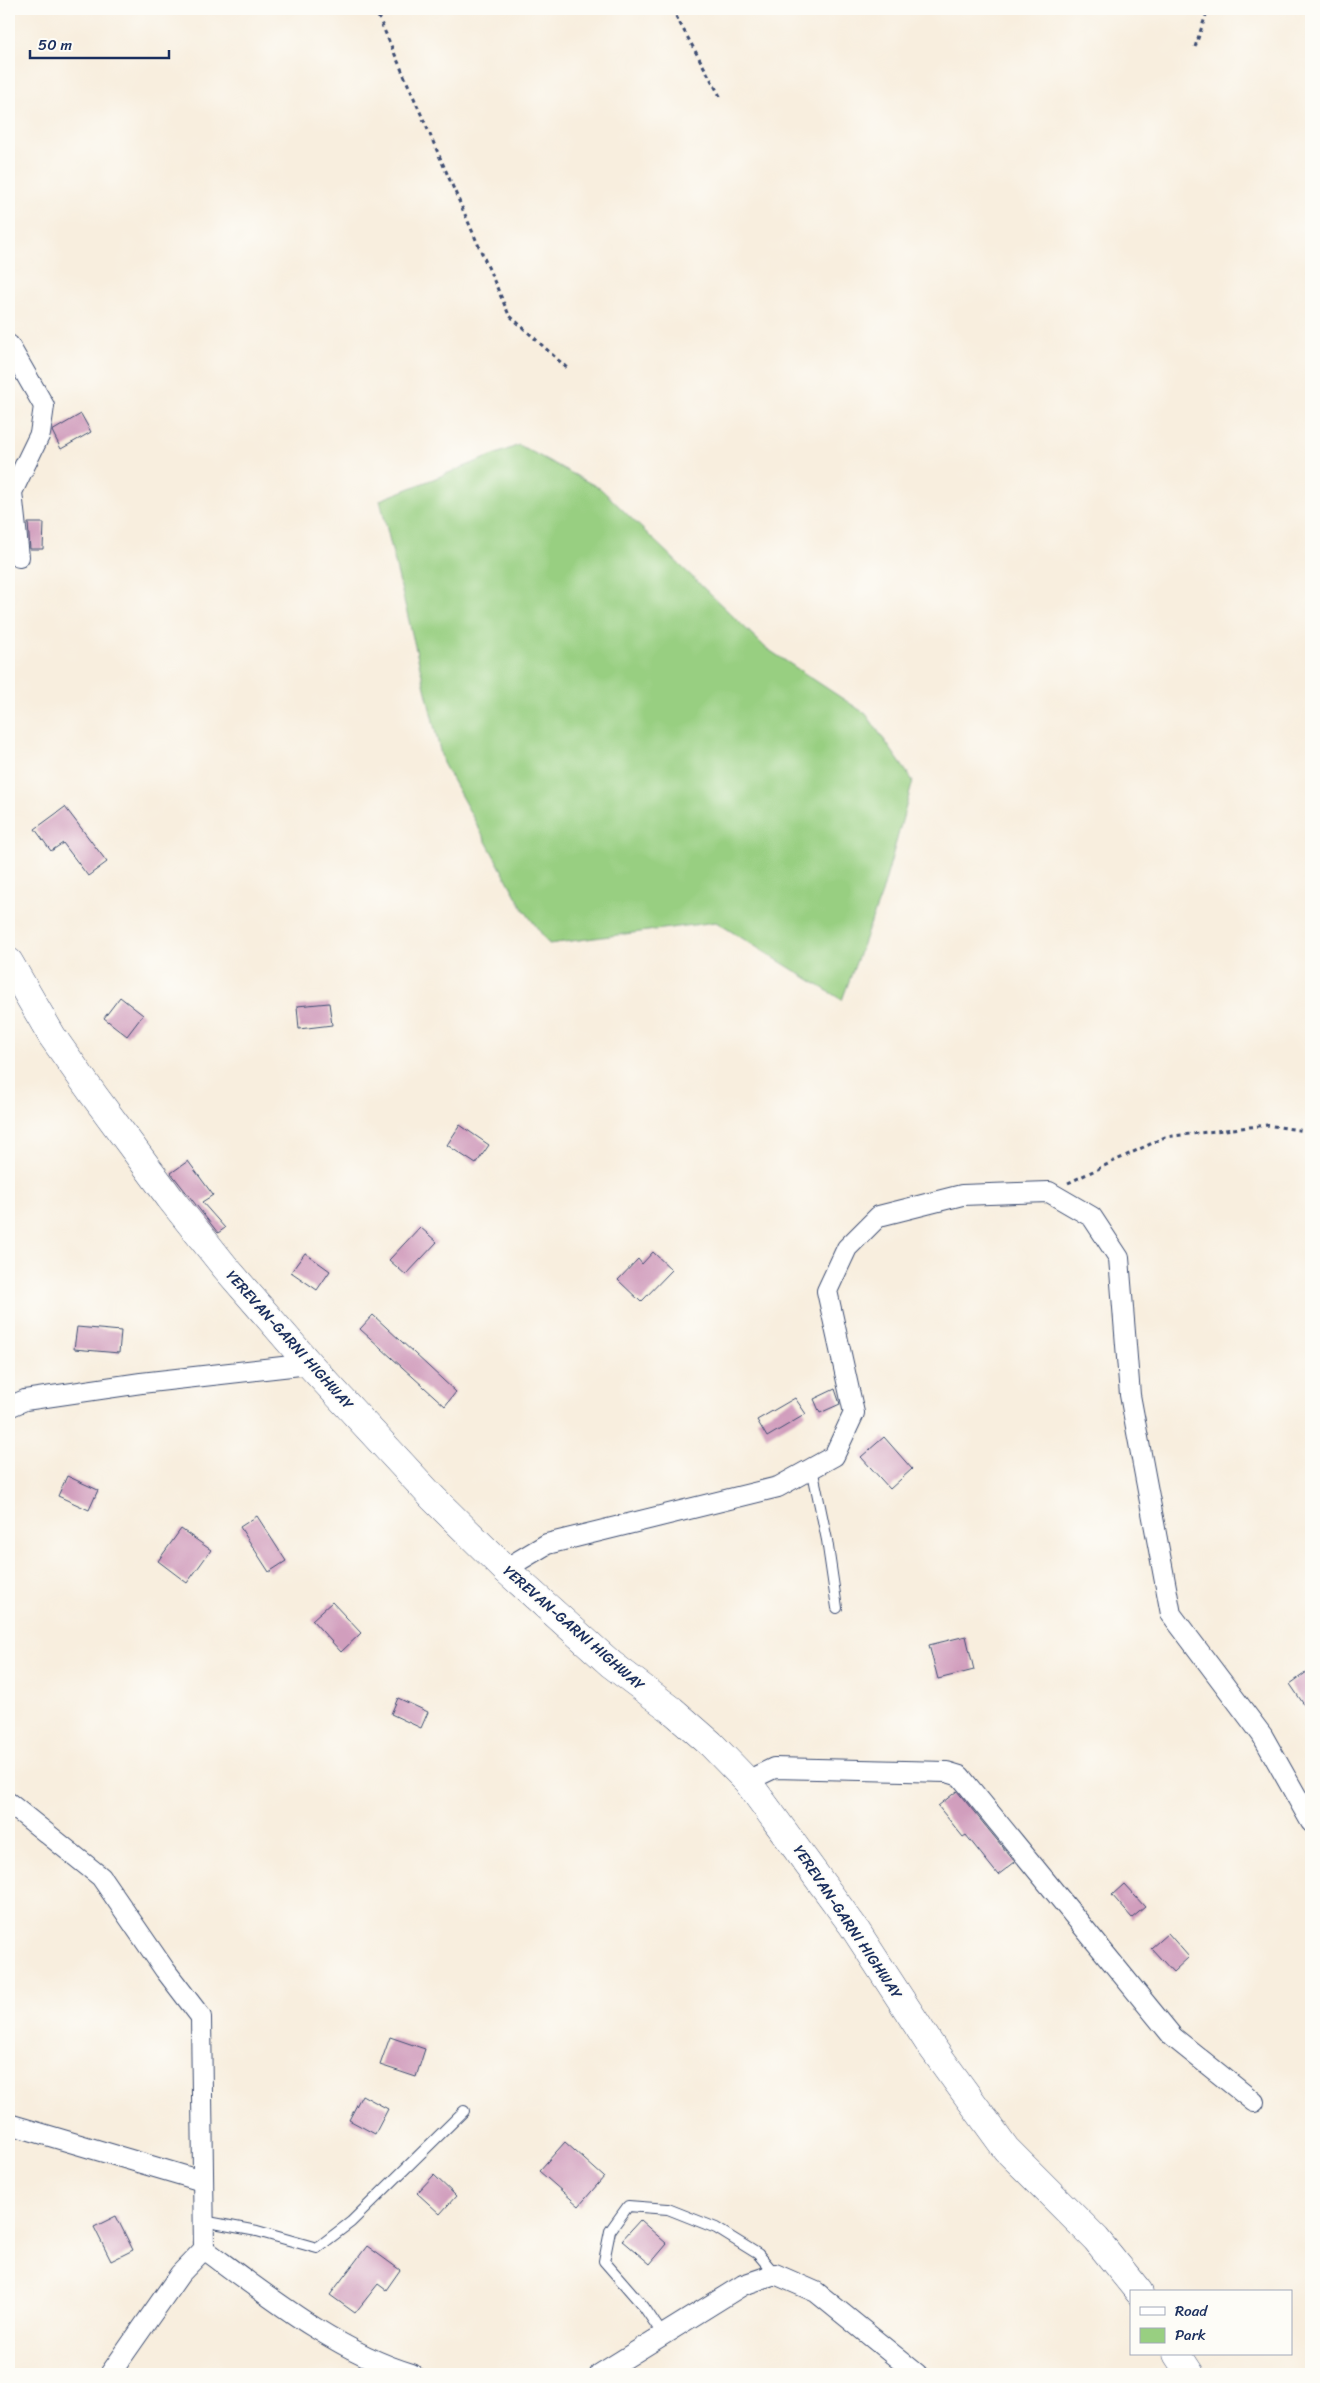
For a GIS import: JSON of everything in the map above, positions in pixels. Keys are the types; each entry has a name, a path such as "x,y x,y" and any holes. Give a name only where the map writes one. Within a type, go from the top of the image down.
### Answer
{"main road":[{"name":"YEREVAN-GARNI HIGHWAY","path":"9,962 52,1036 170,1198 224,1267 309,1364 433,1498 505,1569 611,1664 672,1710 711,1744 747,1781 853,1926 929,2043 1006,2149 1096,2239 1137,2290"},
{"path":"1178,2356 1190,2374"}],"street":[{"path":"9,345 44,406 40,434 12,492 19,558"},
{"path":"505,1569 547,1544 778,1487 834,1456 854,1413 828,1291 847,1248 879,1216 962,1195 1050,1192 1092,1217 1119,1258 1130,1395 1171,1614 1262,1734 1311,1822"},
{"path":"9,1407 25,1400 309,1364"},
{"path":"747,1781 774,1768 947,1772 960,1776 1173,2038 1254,2102"},
{"path":"9,1803 101,1877 165,1970 201,2017 204,2250 180,2274 110,2374"},
{"path":"9,2124 202,2181"},
{"path":"204,2250 302,2320 384,2371 412,2374"},
{"path":"600,2374 743,2285 775,2274 816,2292 917,2374"}],"lane":[{"path":"812,1468 827,1540 837,1608"},
{"path":"203,2221 257,2231 317,2248 351,2222 464,2111"},
{"path":"663,2335 644,2307 604,2261 610,2231 628,2206 668,2209 716,2228 758,2254 775,2274"}],"path":[{"path":"375,9 509,315 566,368"},
{"path":"672,9 721,98"},
{"path":"1195,47 1208,9"},
{"path":"1050,1192 1164,1137 1267,1125 1311,1132"}],"green space":[{"path":"519,445 601,489 766,648 866,714 913,781 882,893 842,1000 716,922 549,944 522,907 443,763 380,500"}],"building":[{"path":"81,414 91,432 61,449 52,431"},
{"path":"28,523 44,523 43,549 30,549"},
{"path":"65,807 107,862 88,876 63,843 51,851 35,829"},
{"path":"120,997 143,1015 127,1036 104,1018"},
{"path":"329,1003 332,1025 299,1029 297,1006"},
{"path":"460,1125 489,1145 476,1164 447,1145"},
{"path":"188,1161 213,1195 202,1202 225,1228 218,1233 171,1173"},
{"path":"420,1227 437,1242 406,1275 389,1260"},
{"path":"653,1252 672,1270 641,1302 618,1280 638,1259 642,1264"},
{"path":"305,1253 330,1271 317,1290 291,1272"},
{"path":"373,1315 456,1392 445,1406 360,1329"},
{"path":"77,1327 121,1331 119,1353 74,1349"},
{"path":"835,1389 840,1404 820,1413 814,1399"},
{"path":"795,1398 806,1414 767,1437 757,1420"},
{"path":"884,1437 912,1469 890,1489 861,1457"},
{"path":"67,1476 98,1490 89,1510 58,1496"},
{"path":"257,1516 286,1561 269,1572 240,1527"},
{"path":"181,1529 211,1550 187,1583 158,1561"},
{"path":"332,1602 361,1633 341,1652 312,1620"},
{"path":"966,1636 974,1670 938,1679 929,1645"},
{"path":"1311,1669 1311,1715 1290,1684"},
{"path":"398,1698 428,1712 421,1728 391,1714"},
{"path":"957,1791 1015,1862 998,1875 966,1835 963,1837 938,1806"},
{"path":"1124,1884 1145,1907 1132,1918 1112,1895"},
{"path":"1168,1933 1189,1957 1173,1972 1151,1948"},
{"path":"390,2037 425,2049 416,2077 380,2065"},
{"path":"362,2095 388,2109 375,2134 349,2120"},
{"path":"565,2142 604,2177 579,2206 539,2171"},
{"path":"434,2175 456,2196 440,2214 417,2193"},
{"path":"116,2216 133,2250 111,2261 94,2227"},
{"path":"640,2220 667,2244 650,2264 622,2240"},
{"path":"367,2246 400,2270 386,2290 378,2284 355,2313 330,2295"}]}
